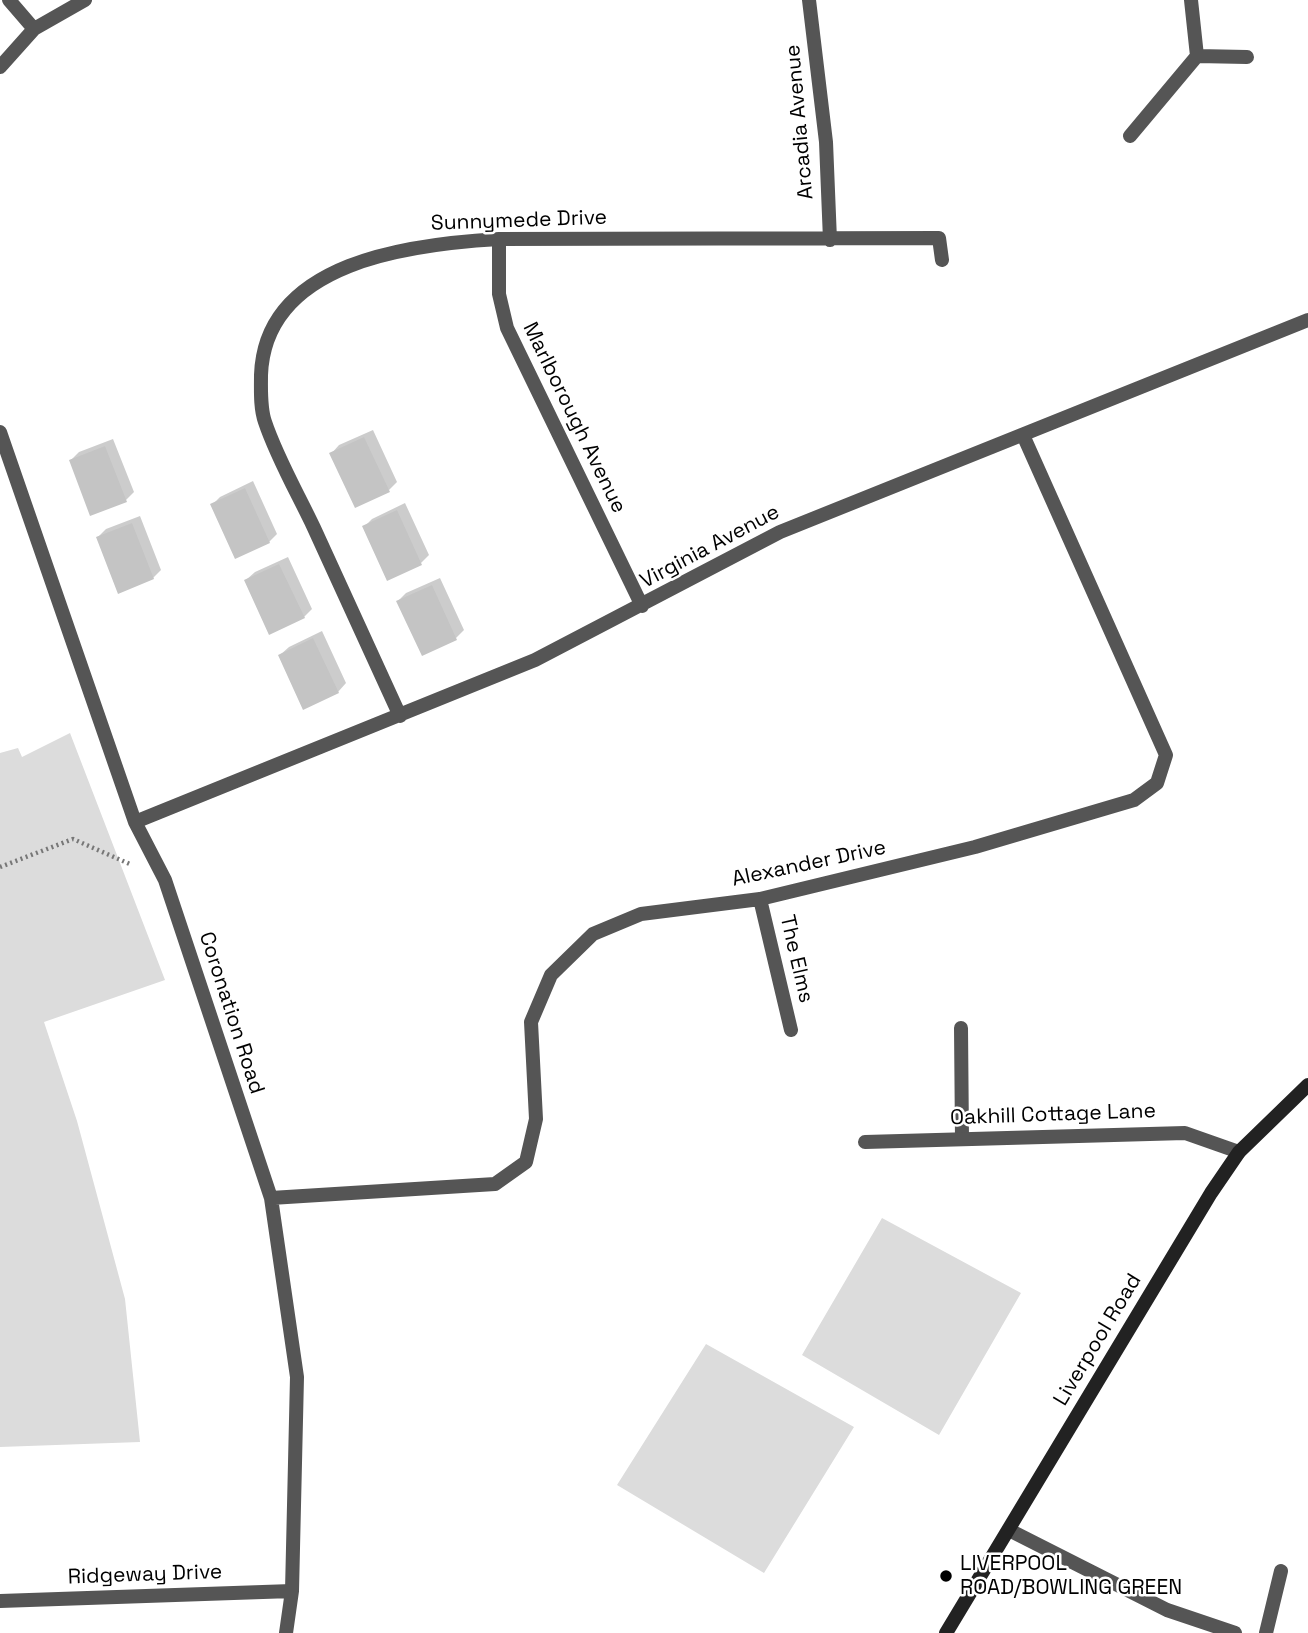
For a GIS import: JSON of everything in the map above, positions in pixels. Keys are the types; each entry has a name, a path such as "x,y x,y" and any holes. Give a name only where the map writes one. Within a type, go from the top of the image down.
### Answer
{"main road":[{"name":"Liverpool Road","path":"946,1633 1210,1193 1239,1152 1308,1085"}],"street":[{"path":"9,0 34,29"},
{"path":"0,66 34,29 85,0"},
{"name":"Arcadia Avenue","path":"809,0 826,142 830,240"},
{"path":"1130,136 1197,56 1191,0"},
{"path":"1197,56 1247,57"},
{"name":"Sunnymede Drive","path":"400,716 264,421 262,354 275,327 295,299 324,278 390,251 439,243 499,239 939,238 942,260"},
{"name":"Marlborough Avenue","path":"499,239 499,294 507,328 642,606"},
{"name":"Virginia Avenue","path":"135,822 535,660 780,533 1308,320"},
{"name":"Coronation Road","path":"0,432 5,466 135,822 164,880 271,1198 297,1377 292,1591 286,1633"},
{"name":"Alexander Drive","path":"271,1198 495,1184 526,1162 536,1119 531,1022 551,975 593,934 641,914 760,899 975,847 1134,800 1157,783 1166,755 1023,435"},
{"name":"The Elms","path":"760,899 791,1030"},
{"path":"961,1028 962,1139"},
{"name":"Oakhill Cottage Lane","path":"865,1142 1185,1133 1239,1152"},
{"path":"1009,1530 1167,1610 1235,1633"},
{"path":"1266,1633 1281,1571"},
{"name":"Ridgeway Drive","path":"0,1601 292,1591"}],"path":[{"path":"0,867 73,839 164,880"}],"shaded area":[{"path":"70,733 165,980 44,1022 77,1121 125,1299 140,1442 0,1447 0,753 18,748 22,757"},
{"path":"882,1218 1021,1293 939,1435 802,1355"},
{"path":"706,1344 854,1427 764,1573 617,1485"}],"building":[{"path":"364,437 390,492 355,508 329,453"},
{"path":"105,446 127,502 90,516 69,460"},
{"path":"245,488 270,543 235,559 210,504"},
{"path":"397,510 422,565 387,581 362,526"},
{"path":"132,523 154,579 118,594 96,537"},
{"path":"279,564 305,618 269,635 244,580"},
{"path":"432,585 457,640 422,656 396,601"},
{"path":"313,638 339,693 303,710 278,655"}],"place":[{"name":"LIVERPOOL ROAD/BOWLING GREEN","path":"946,1576"}]}
